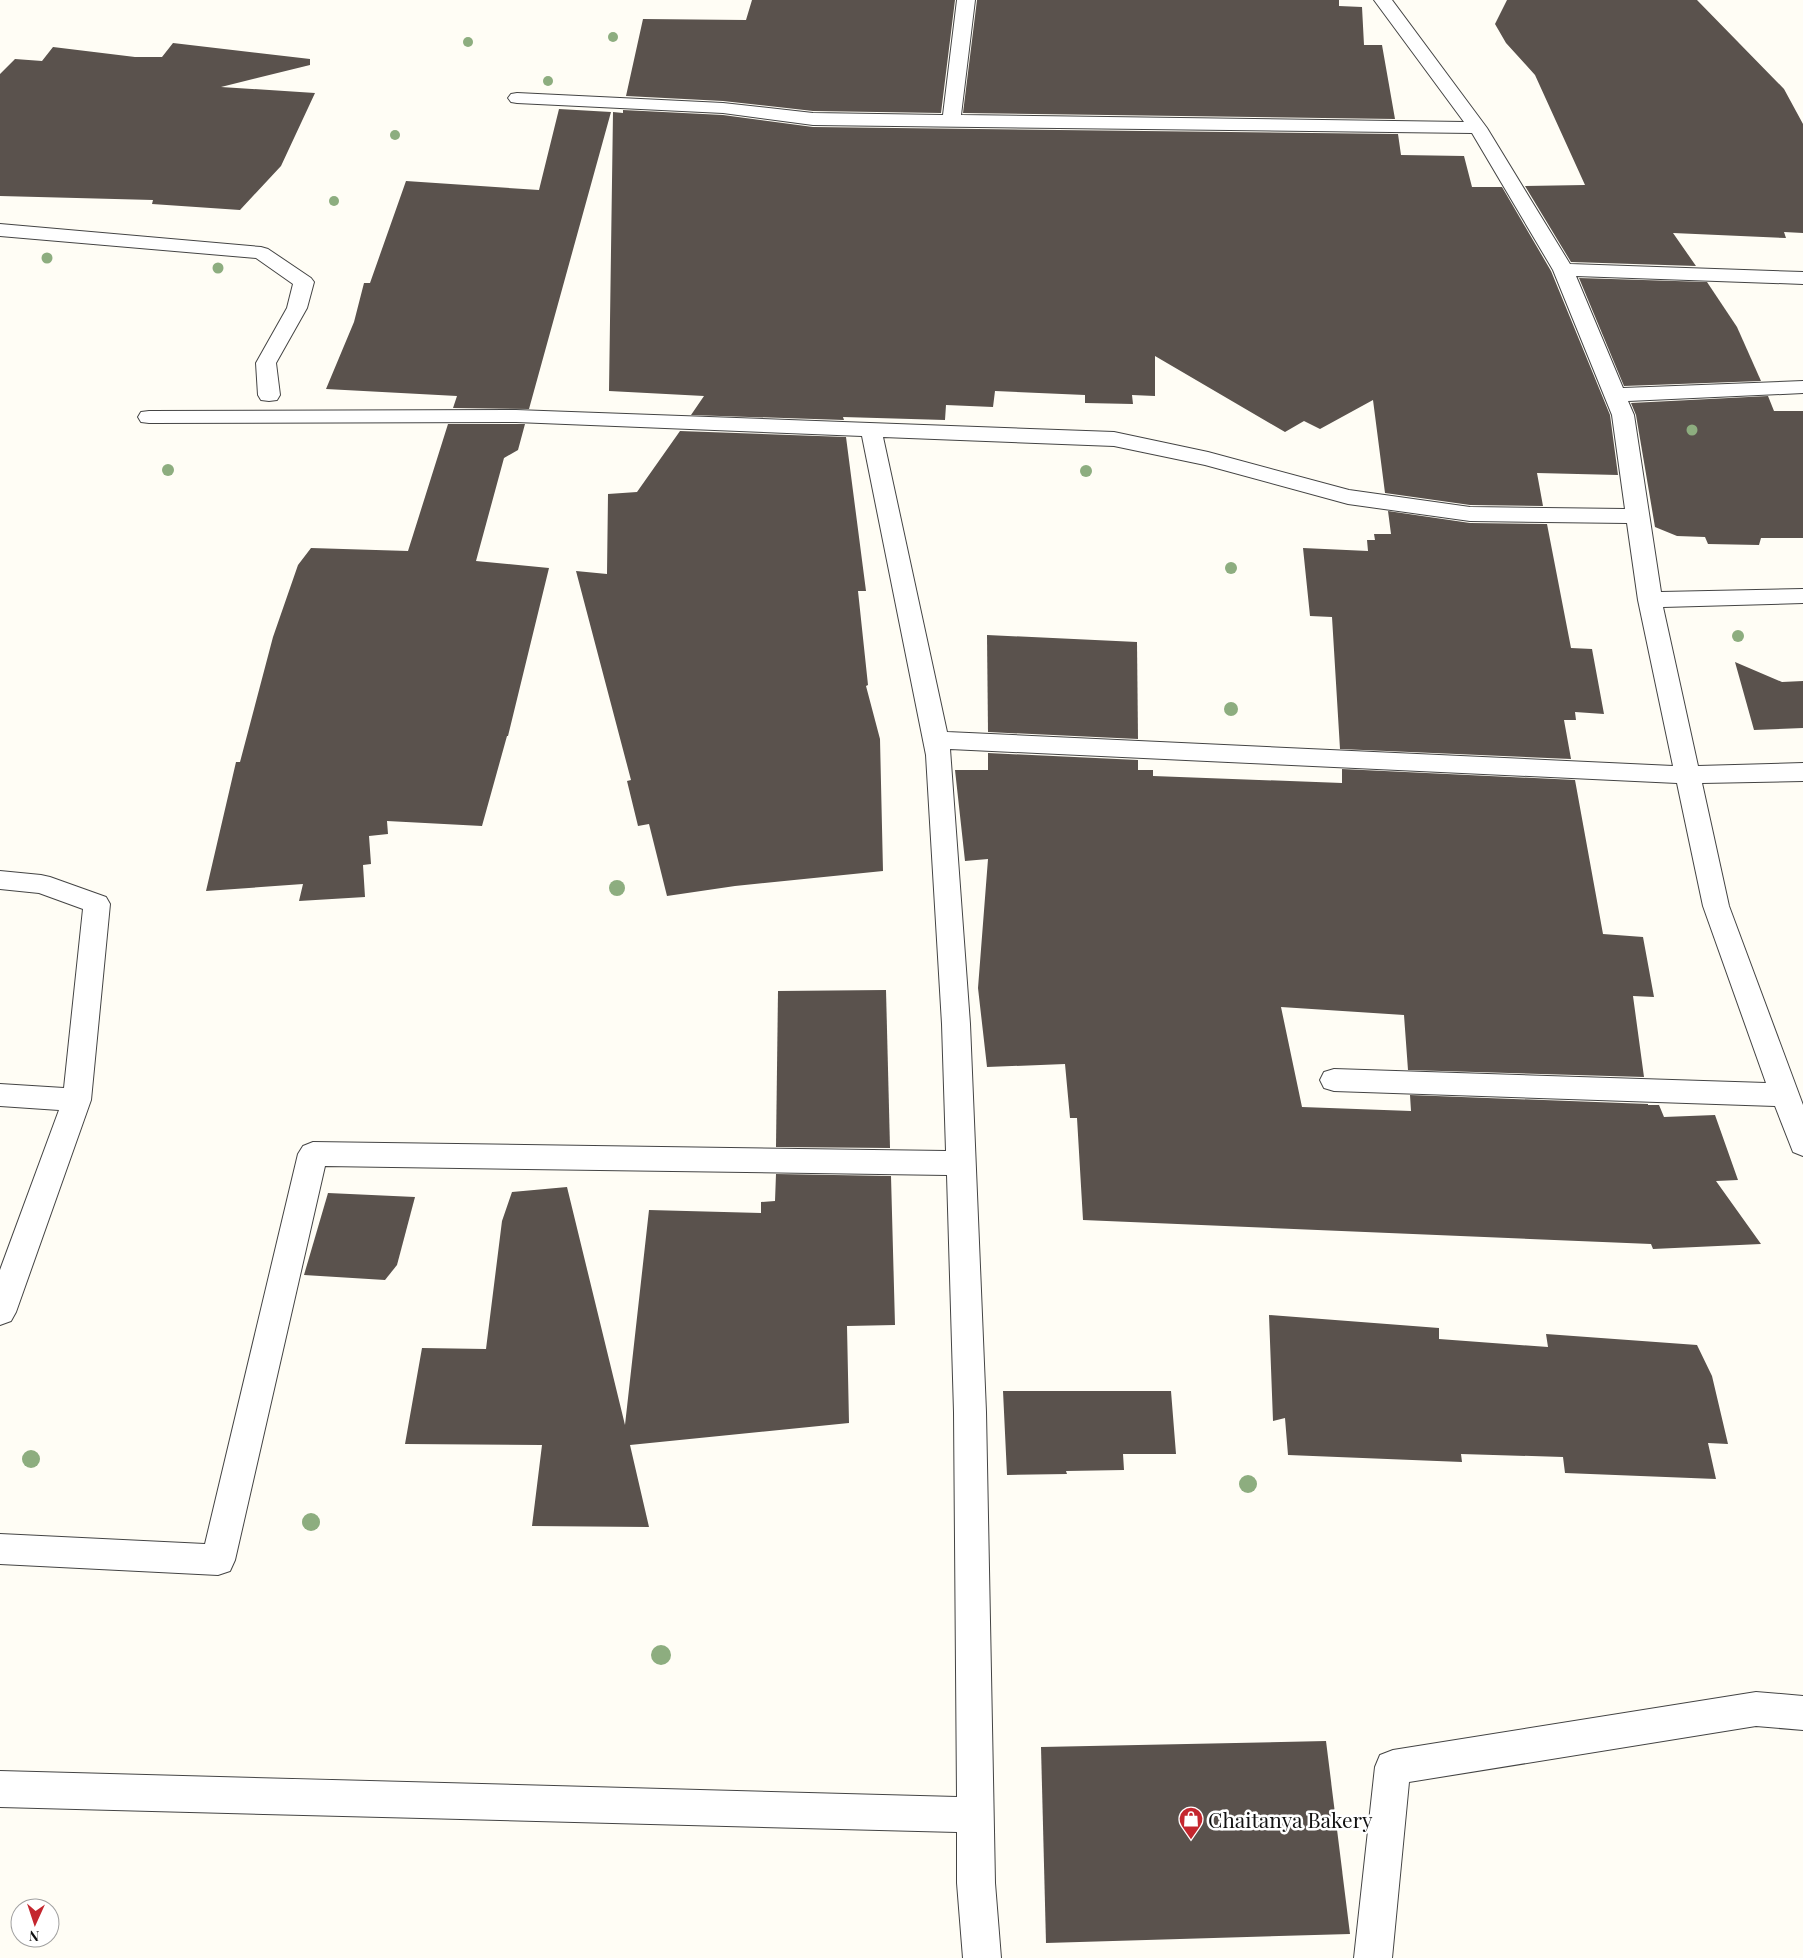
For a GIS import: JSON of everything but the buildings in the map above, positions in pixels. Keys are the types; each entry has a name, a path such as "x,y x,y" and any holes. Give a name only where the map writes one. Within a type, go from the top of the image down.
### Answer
{"street":[{"path":"951,121 966,0"},
{"path":"1383,0 1478,128 1564,270 1616,395 1623,415 1650,600 1716,906 1803,1144"},
{"path":"517,98 723,108 813,119 1478,128"},
{"path":"0,230 261,253 304,282 297,308 266,363 269,395"},
{"path":"1564,270 1803,278"},
{"path":"1616,395 1803,387"},
{"path":"149,417 516,416 632,422 1114,439 1208,459 1348,497 1470,514 1638,516"},
{"path":"871,429 939,755 956,1024 970,1412 974,1815 976,1883 982,1958"},
{"path":"1650,600 1803,596"},
{"path":"936,740 1688,775 1803,772"},
{"path":"0,880 41,884 97,904 77,1100 0,1312"},
{"path":"1334,1080 1785,1095"},
{"path":"0,1095 77,1100"},
{"path":"0,1549 218,1560 313,1154 961,1163"},
{"path":"1373,1958 1393,1767 1756,1708 1803,1713"},
{"path":"0,1789 974,1815"}],"place":[{"name":"Chaitanya Bakery","path":"1191,1840"}]}
